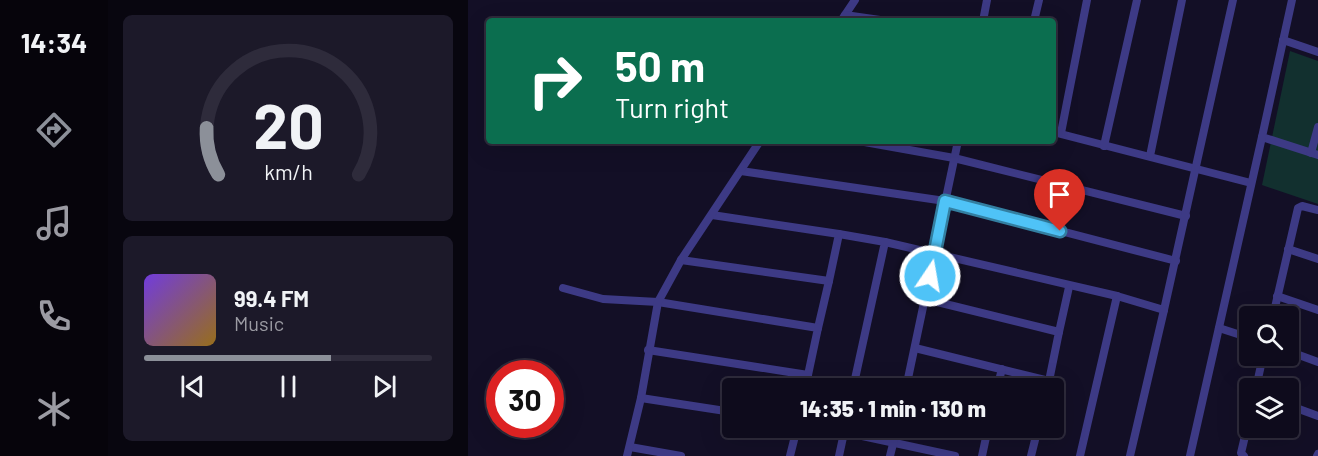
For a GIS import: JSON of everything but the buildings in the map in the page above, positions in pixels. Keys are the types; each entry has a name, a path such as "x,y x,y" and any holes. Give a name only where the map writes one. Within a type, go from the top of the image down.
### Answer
{"street":[{"path":"843,18 855,0"},
{"path":"984,18 987,0"},
{"path":"1035,18 1039,0"},
{"path":"1087,0 1057,132 1251,183"},
{"path":"1104,146 1137,0"},
{"path":"1150,156 1182,0"},
{"path":"1130,456 1176,261 1233,0"},
{"path":"1190,456 1282,40 1293,0"},
{"path":"1282,40 1318,52"},
{"path":"1262,137 1315,154 1318,127"},
{"path":"681,456 629,452 658,302 681,260 758,144"},
{"path":"876,144 954,158 1186,216"},
{"path":"908,378 957,144"},
{"path":"741,171 945,201 1176,261"},
{"path":"1275,306 1298,208 1302,206 1318,210"},
{"path":"712,215 885,242 1117,296 1164,310"},
{"path":"808,378 839,234"},
{"path":"856,378 885,242"},
{"path":"1288,249 1318,259"},
{"path":"681,260 829,281"},
{"path":"1049,378 1069,286"},
{"path":"563,288 603,299 658,302 818,328"},
{"path":"1080,456 1117,296"},
{"path":"1277,296 1318,310"},
{"path":"925,299 1059,332"},
{"path":"1219,328 1239,334"},
{"path":"915,348 1002,369 1028,378"},
{"path":"648,350 808,375"},
{"path":"1299,355 1318,362"},
{"path":"1000,378 1002,369"},
{"path":"641,398 722,410"},
{"path":"1299,409 1318,416"},
{"path":"790,456 794,438"},
{"path":"839,456 843,438"},
{"path":"881,438 955,456"},
{"path":"890,456 895,438"},
{"path":"982,456 986,438"},
{"path":"1031,456 1036,438"},
{"path":"1244,456 1241,453 1245,438"}],"green space":[{"path":"1290,51 1318,61 1318,204 1262,185"}],"route":[{"path":"930,276 945,201 1060,231"}]}
